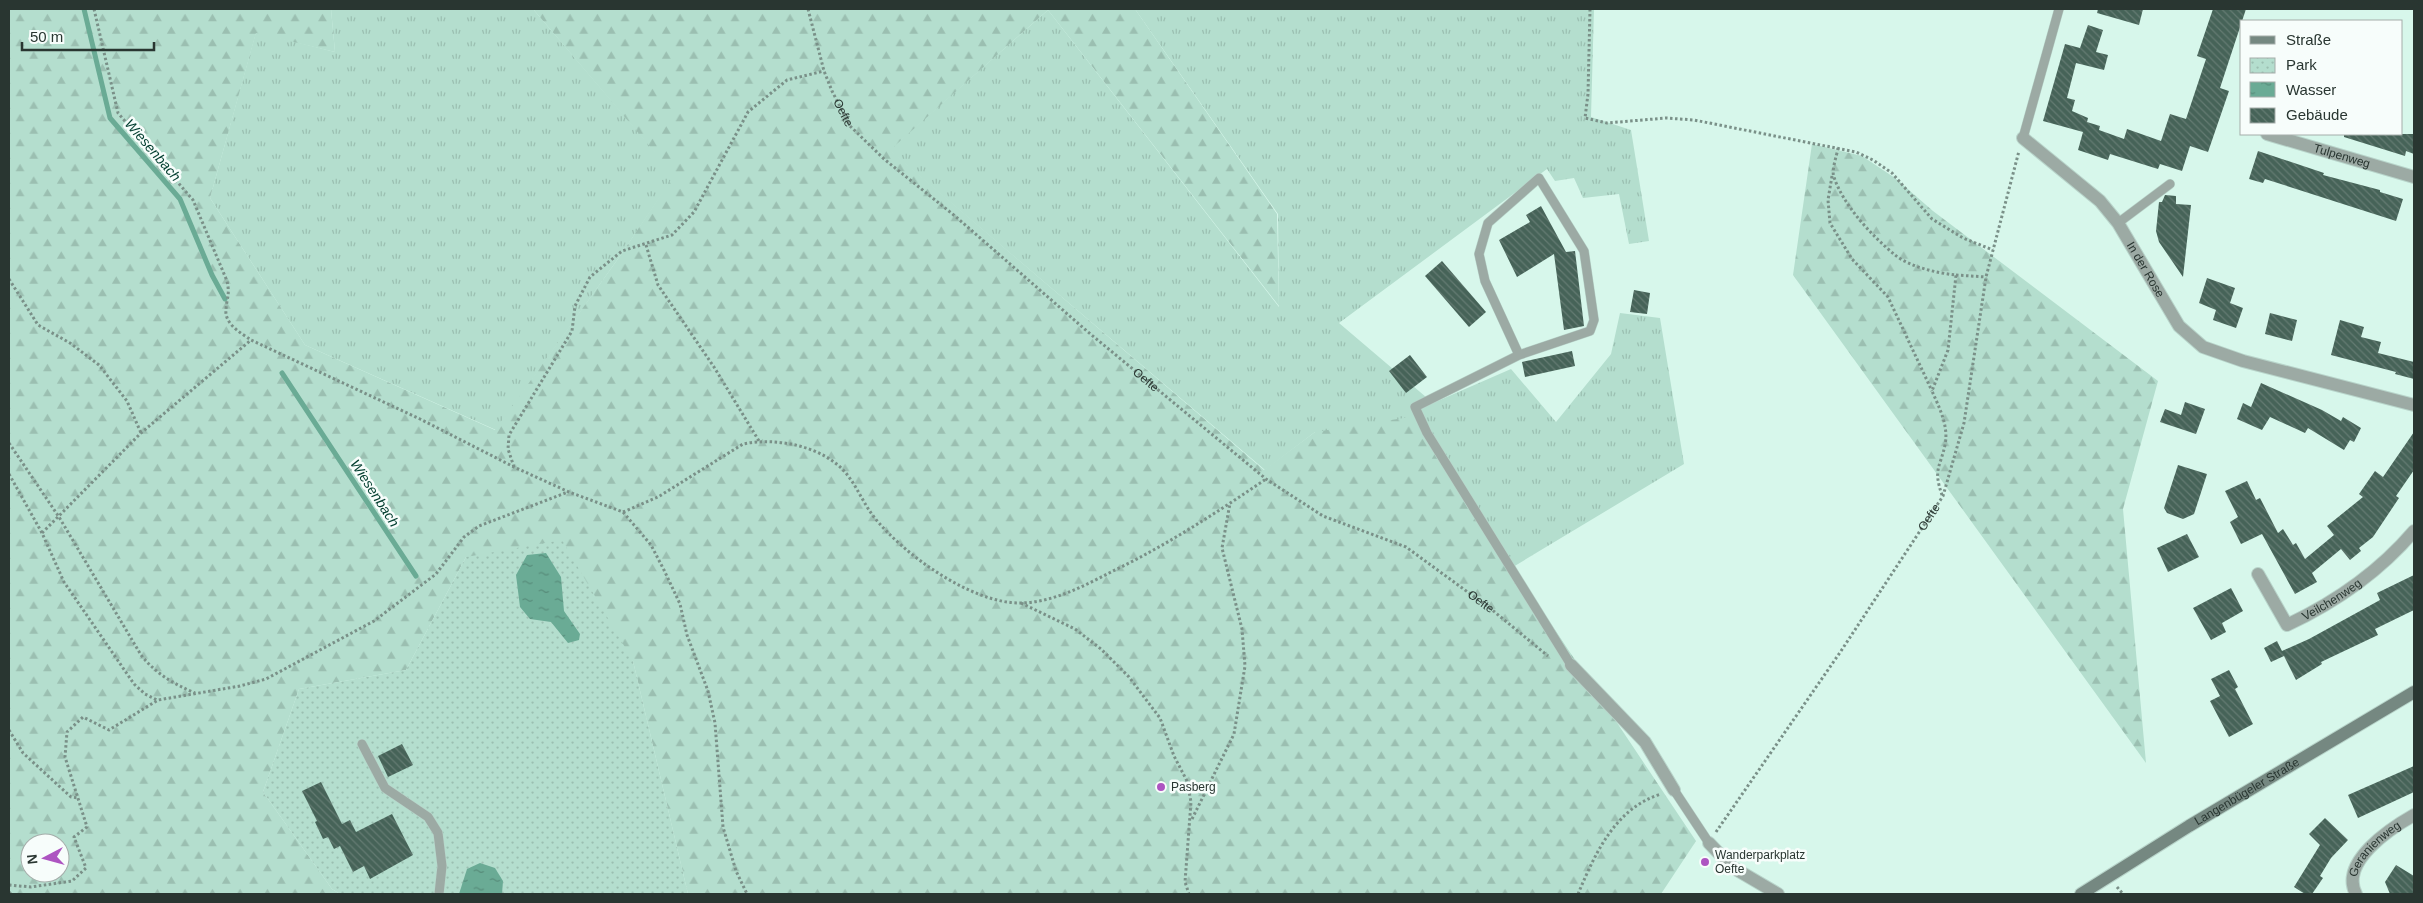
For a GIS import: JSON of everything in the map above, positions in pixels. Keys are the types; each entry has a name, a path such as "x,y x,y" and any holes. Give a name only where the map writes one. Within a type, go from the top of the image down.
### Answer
{"main road":[{"name":"Langenbügeler Straße","path":"2081,894 2189,826 2414,692"}],"street":[{"name":"Tulpenweg","path":"2271,135 2414,177"},
{"name":"In der Rose","path":"2023,138 2100,201 2118,222 2179,326 2203,347 2243,362 2414,405"},
{"name":"Veilchenweg","path":"2258,574 2288,625 2349,592 2394,554 2414,531"},
{"path":"1571,665 1645,742 1674,790"},
{"name":"Geranienweg","path":"2356,894 2352,886 2354,870 2369,848 2386,831 2414,815"},
{"path":"1709,843 1732,867 1778,894"}],"lane":[{"path":"2023,138 2059,9"},
{"path":"1519,355 1485,281 1479,254 1488,223 1538,178 1584,251 1594,320 1590,331 1519,355 1415,407 1427,433 1571,665"},
{"path":"2118,222 2170,184"},
{"path":"362,744 384,788 428,817 438,833 442,866 439,894"},
{"path":"1674,790 1709,843"}],"path":[{"path":"94,9 118,113 193,200 227,281 230,293 226,318 239,332 251,340 420,419 514,467 569,492 622,512 651,545 680,604 687,635 708,691 715,723 723,828 736,871 747,894"},
{"name":"Oefte","path":"808,9 824,71 850,126 884,159 955,216 1119,358 1266,479 1323,516 1406,547 1491,609 1551,658 1571,665"},
{"path":"1590,9 1588,94 1585,118 1607,124 1666,118 1694,120 1838,148 1873,160 1902,184 1932,219 1963,238 1993,250"},
{"path":"514,467 508,449 509,435 572,331 575,306 590,277 622,251 646,245 672,235 694,212 748,112 787,80 824,71"},
{"name":"Oefte","path":"1709,843 1841,651 1943,496 1964,423 1986,277 2023,138"},
{"path":"1838,148 1828,200 1830,223 1852,259 1888,297 1941,410 1945,445 1937,473 1943,496"},
{"path":"1832,176 1848,206 1896,256 1943,274 1986,277"},
{"path":"646,245 658,285 714,367 758,441"},
{"path":"1932,391 1948,350 1956,275"},
{"path":"9,279 38,325 70,342 98,364 127,401 141,433"},
{"path":"42,533 141,433 251,340"},
{"path":"622,512 658,497 743,444 758,441 800,447 825,456 844,471 873,517 913,555 938,574 985,596 1020,603 1075,629 1101,649 1149,701 1160,718 1174,756 1187,781 1191,802 1191,820 1187,839 1185,882 1189,894"},
{"path":"9,444 59,517 145,660 175,684 196,694"},
{"path":"9,474 42,533 64,582 134,684 145,694 158,700"},
{"path":"1020,603 1069,594 1162,547 1266,479"},
{"path":"9,884 31,887 72,881 86,868 74,837 88,827 65,757 67,732 83,718 109,730 158,700 240,686 266,678 374,621 436,574 464,537 479,526 569,492"},
{"path":"1191,820 1234,734 1245,666 1242,629 1222,548 1230,503"},
{"path":"9,730 23,753 34,765 71,797 79,798"},
{"path":"1578,894 1593,858 1621,818 1640,804 1674,790"}],"green space":[{"path":"9,9 331,9 335,52 256,33 210,198 305,345 495,430 620,256 674,175 533,9 1135,9 1277,214 1279,306 1048,10 890,150 1264,470 1315,432 1423,415 1513,567 1696,841 1661,894 688,894 633,661 466,557 406,670 299,689 263,792 332,889 340,894 9,894"},
{"path":"331,9 533,9 675,175 620,256 496,430 305,345 210,198 256,32 335,52"},
{"path":"1135,9 1594,9 1591,117 1631,130 1649,241 1629,244 1619,194 1583,198 1574,178 1555,181 1547,169 1339,323 1433,403 1511,369 1556,422 1611,354 1620,313 1660,318 1684,464 1513,567 1315,432 1265,470 889,150 1048,10 1279,307 1278,214"},
{"path":"1812,144 1862,156 1895,178 1933,211 2158,381 2123,509 2146,763 1793,275"},
{"path":"562,540 633,661 688,894 340,894 332,889 263,792 299,689 406,670 466,557"}],"water":[{"path":"546,553 561,577 564,611 580,634 579,640 568,643 551,622 530,619 520,607 516,575 527,555"},
{"path":"480,863 495,868 503,881 502,894 459,894 467,869"}],"building":[{"path":"2098,9 2143,9 2139,25 2097,13"},
{"path":"2213,9 2246,9 2242,20 2240,20 2240,27 2220,88 2229,91 2208,152 2190,146 2182,171 2160,164 2158,169 2110,154 2108,160 2078,150 2083,132 2043,121 2065,44 2080,48 2088,25 2103,30 2096,52 2108,55 2104,70 2076,63 2067,98 2075,100 2072,111 2088,118 2087,122 2100,126 2099,130 2124,139 2127,129 2161,141 2170,114 2186,119 2206,59 2197,56"},
{"path":"2414,134 2414,154 2406,151 2405,156 2344,137 2344,135"},
{"path":"2258,151 2324,173 2323,175 2380,190 2380,192 2403,199 2396,221 2265,179 2263,183 2249,179"},
{"path":"2165,195 2176,196 2176,204 2191,205 2183,277 2159,242 2156,231 2159,202 2162,202"},
{"path":"1541,206 1566,252 1575,251 1584,326 1564,330 1554,254 1517,277 1499,240 1530,222 1526,215"},
{"path":"1442,261 1486,312 1469,327 1425,276"},
{"path":"2207,278 2235,288 2230,303 2243,308 2236,328 2213,320 2216,310 2199,303"},
{"path":"1634,290 1650,293 1647,314 1630,312"},
{"path":"2270,313 2297,320 2292,341 2265,334"},
{"path":"2340,320 2364,327 2361,337 2381,342 2378,353 2414,362 2414,379 2395,374 2396,372 2331,355"},
{"path":"1572,351 1575,366 1525,377 1522,362"},
{"path":"1410,355 1427,377 1406,393 1389,371"},
{"path":"2261,383 2322,410 2341,421 2343,417 2361,428 2354,442 2350,440 2344,450 2308,428 2305,433 2270,417 2262,430 2237,419 2243,403 2251,407"},
{"path":"2185,402 2205,409 2196,434 2160,422 2165,409 2181,415"},
{"path":"2414,432 2414,470 2396,496 2399,498 2373,537 2359,548 2361,551 2350,560 2341,549 2312,573 2317,582 2295,594 2262,534 2241,544 2230,522 2238,517 2225,491 2247,481 2256,500 2260,498 2278,533 2283,529 2293,545 2296,543 2305,559 2334,535 2327,526 2363,497 2359,494 2375,471 2383,477"},
{"path":"2178,465 2207,474 2194,514 2183,519 2167,513 2164,508"},
{"path":"2187,534 2199,557 2168,572 2157,548"},
{"path":"2414,575 2414,610 2375,629 2378,635 2321,662 2322,664 2296,680 2284,656 2271,662 2264,648 2277,641 2282,651 2309,639 2380,600 2377,593"},
{"path":"2231,588 2243,611 2222,623 2226,632 2211,640 2193,608"},
{"path":"2229,670 2238,687 2235,689 2253,724 2229,737 2210,701 2220,696 2211,679"},
{"path":"402,744 413,765 388,777 378,756"},
{"path":"2414,766 2414,792 2358,818 2348,795"},
{"path":"321,782 342,824 350,820 356,832 392,814 413,855 370,879 364,866 353,872 340,846 334,849 328,837 323,839 315,822 317,821 302,791"},
{"path":"2325,818 2348,840 2331,858 2320,876 2323,878 2312,894 2305,894 2294,887 2320,845 2309,834"},
{"path":"2396,865 2414,876 2414,894 2390,894 2385,882"}],"waterway":[{"name":"Wiesenbach","path":"84,9 110,118 180,199 212,275 225,299"},
{"name":"Wiesenbach","path":"282,373 416,576"}],"place":[{"name":"Pasberg","path":"1161,787"},
{"name":"Wanderparkplatz Oefte","path":"1705,862"}]}
